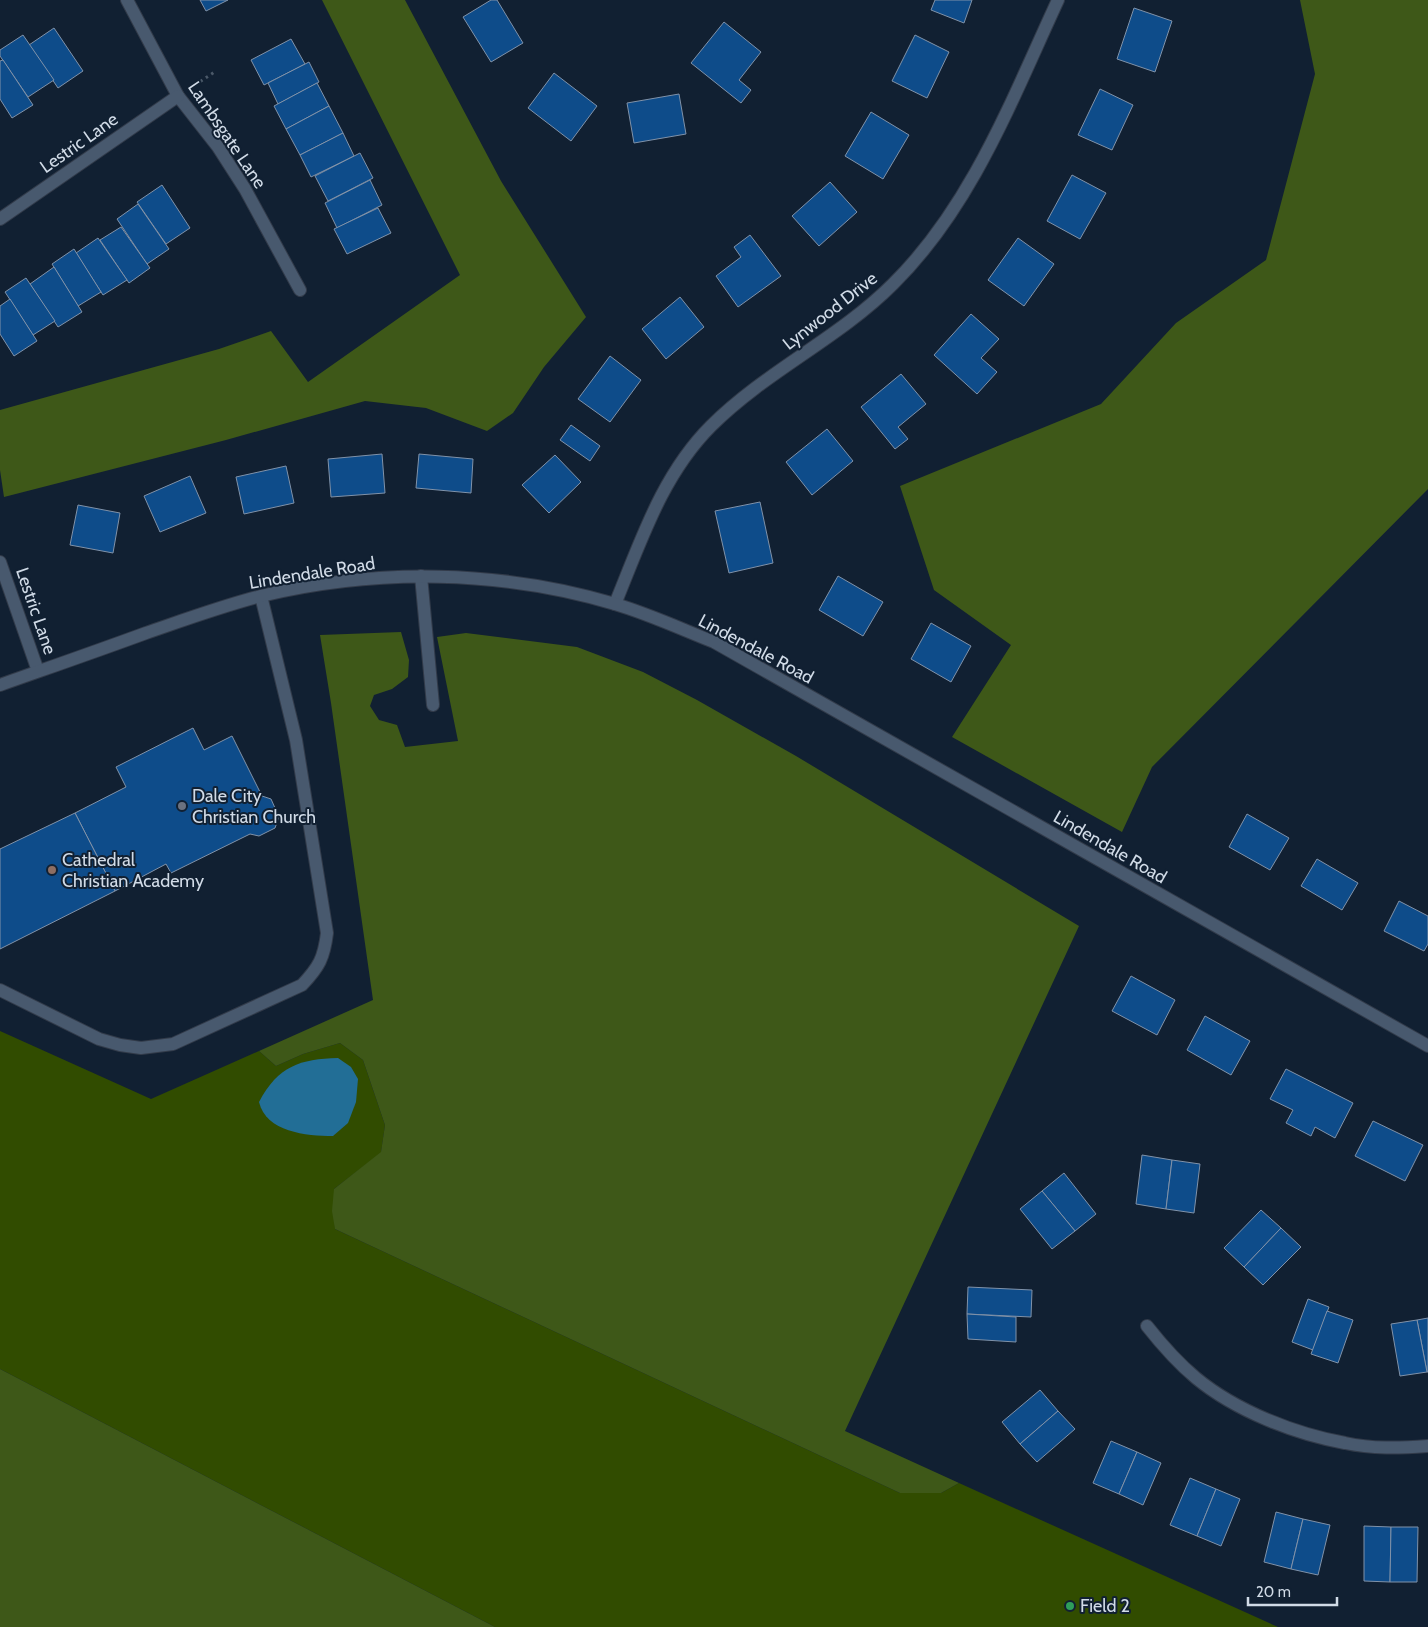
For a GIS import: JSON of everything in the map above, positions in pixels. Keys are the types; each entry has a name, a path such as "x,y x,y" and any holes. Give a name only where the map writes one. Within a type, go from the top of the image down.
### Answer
{"street":[{"name":"Lambsgate Lane","path":"127,0 178,96 218,147 245,189 300,290"},
{"name":"Lynwood Drive","path":"615,604 657,501 681,462 711,426 746,396 851,321 893,284 932,241 963,196 984,157 1058,0"},
{"name":"Lestric Lane","path":"0,219 178,96"},
{"name":"Lestric Lane","path":"0,562 38,671"},
{"name":"Lindendale Road","path":"0,685 196,616 261,596 350,581 421,576 501,581 546,588 615,604 651,616 714,642 1428,1046"},
{"path":"421,576 433,705"},
{"path":"0,990 99,1038 120,1045 141,1048 173,1044 302,985 316,971 324,953 327,933 296,740 261,596"},
{"path":"1147,1326 1173,1358 1198,1379 1232,1401 1267,1418 1302,1432 1345,1443 1389,1448 1428,1446"}],"green space":[{"path":"322,0 405,0 501,181 586,317 544,367 513,413 487,431 426,408 365,401 226,440 4,497 0,470 0,410 219,349 271,331 308,382 460,275"},
{"path":"1300,0 1428,0 1428,489 1152,767 1122,832 952,737 1011,645 934,590 900,486 1101,404 1176,323 1266,260 1315,74"},
{"path":"401,632 409,660 408,677 392,689 374,695 370,706 379,720 397,725 405,747 458,741 437,637 466,633 577,647 643,672 697,700 796,756 1079,926 845,1431 959,1483 941,1493 900,1493 335,1229 332,1211 334,1189 381,1152 385,1125 363,1060 340,1043 303,1054 276,1066 259,1051 373,1000 320,635"},
{"path":"0,1031 151,1099 259,1051 276,1066 303,1054 340,1043 363,1060 385,1125 381,1153 334,1189 335,1229 900,1493 941,1493 959,1483 1278,1627 495,1627 0,1369"},
{"path":"0,1369 495,1627 0,1627"}],"water":[{"path":"338,1058 351,1067 358,1079 356,1102 348,1123 333,1136 311,1135 289,1130 278,1126 263,1112 259,1102 266,1090 282,1073 291,1067 312,1060"}],"building":[{"path":"200,0 228,0 206,11"},
{"path":"491,0 497,0 523,43 491,62 463,17"},
{"path":"935,0 972,0 964,23 931,10"},
{"path":"1134,8 1172,21 1155,72 1117,59"},
{"path":"724,22 761,52 739,80 751,90 741,103 691,63"},
{"path":"54,28 83,71 58,88 29,45"},
{"path":"23,35 54,80 28,97 0,56 0,50"},
{"path":"915,35 949,52 927,98 892,81"},
{"path":"291,39 305,64 264,85 251,60"},
{"path":"3,60 33,105 12,118 0,99 0,61"},
{"path":"309,62 319,82 278,104 268,83"},
{"path":"554,73 597,106 571,141 528,108"},
{"path":"317,83 329,106 286,129 274,106"},
{"path":"1100,89 1133,105 1112,150 1078,135"},
{"path":"679,94 686,134 634,143 627,103"},
{"path":"329,106 343,133 300,155 286,129"},
{"path":"871,112 909,135 883,179 845,156"},
{"path":"343,133 354,156 311,177 300,155"},
{"path":"360,153 373,178 328,201 315,176"},
{"path":"1072,175 1106,193 1080,239 1047,221"},
{"path":"370,180 382,205 337,228 325,203"},
{"path":"830,182 857,212 819,246 792,216"},
{"path":"162,185 190,228 166,244 137,202"},
{"path":"138,204 169,249 147,264 117,219"},
{"path":"378,208 391,233 347,254 334,229"},
{"path":"121,227 150,268 129,283 100,240"},
{"path":"750,235 781,276 738,307 716,276 741,257 734,247"},
{"path":"98,238 127,280 103,295 76,253"},
{"path":"1018,238 1054,264 1024,306 988,280"},
{"path":"74,249 101,292 78,306 52,264"},
{"path":"54,267 82,312 58,327 30,284"},
{"path":"26,278 55,321 33,335 5,292"},
{"path":"680,297 704,327 666,359 642,329"},
{"path":"10,299 37,341 14,356 0,334 0,306"},
{"path":"971,314 999,339 981,358 997,372 977,394 934,355"},
{"path":"610,356 641,380 610,422 578,399"},
{"path":"901,374 926,404 898,427 908,439 895,449 861,407"},
{"path":"571,425 600,446 590,461 560,440"},
{"path":"827,429 853,461 812,495 786,462"},
{"path":"382,454 385,493 331,497 328,459"},
{"path":"419,454 473,459 471,493 416,488"},
{"path":"555,455 581,482 549,513 522,485"},
{"path":"286,466 294,503 244,514 236,477"},
{"path":"190,476 206,513 160,532 144,496"},
{"path":"760,502 773,563 729,573 715,511"},
{"path":"78,505 120,513 113,553 70,545"},
{"path":"838,576 883,602 863,636 819,610"},
{"path":"931,623 971,646 951,682 911,659"},
{"name":"Dale City Christian Church","path":"193,728 204,750 232,736 262,796 271,799 279,817 275,828 259,836 250,834 171,873 166,864 115,891 75,813 126,787 116,767"},
{"name":"Cathedral Christian Academy","path":"75,813 115,891 0,949 0,849"},
{"path":"1247,814 1289,838 1270,870 1229,847"},
{"path":"1317,859 1358,883 1342,910 1301,886"},
{"path":"1399,901 1428,916 1428,944 1424,951 1384,931"},
{"path":"1131,976 1175,1000 1157,1035 1112,1011"},
{"path":"1205,1016 1250,1041 1231,1075 1187,1050"},
{"path":"1286,1069 1353,1103 1335,1138 1315,1127 1311,1136 1286,1123 1293,1110 1270,1099"},
{"path":"1373,1121 1423,1145 1405,1181 1355,1156"},
{"path":"1142,1155 1172,1160 1166,1209 1136,1204"},
{"path":"1172,1160 1200,1164 1194,1213 1166,1209"},
{"path":"1064,1173 1096,1214 1075,1231 1042,1191"},
{"path":"1042,1191 1075,1231 1052,1249 1020,1209"},
{"path":"1261,1210 1281,1228 1244,1267 1224,1248"},
{"path":"1281,1228 1301,1247 1263,1285 1244,1267"},
{"path":"968,1287 1032,1290 1031,1317 967,1314"},
{"path":"1308,1299 1329,1307 1313,1350 1292,1342"},
{"path":"1327,1311 1353,1320 1338,1363 1311,1354"},
{"path":"967,1314 1016,1317 1016,1342 968,1339"},
{"path":"1428,1318 1428,1372 1427,1372 1417,1320"},
{"path":"1417,1320 1427,1372 1400,1376 1391,1324"},
{"path":"1040,1390 1058,1411 1020,1444 1002,1422"},
{"path":"1058,1411 1075,1429 1037,1462 1020,1444"},
{"path":"1111,1441 1137,1452 1119,1494 1093,1483"},
{"path":"1137,1452 1161,1463 1143,1505 1119,1494"},
{"path":"1190,1478 1216,1489 1197,1536 1170,1525"},
{"path":"1216,1489 1240,1499 1221,1546 1197,1536"},
{"path":"1276,1512 1303,1519 1291,1569 1264,1562"},
{"path":"1303,1519 1330,1525 1318,1575 1291,1569"},
{"path":"1364,1526 1391,1527 1390,1582 1364,1581"},
{"path":"1391,1527 1418,1527 1417,1582 1390,1582"}],"place":[{"name":"Dale City Christian Church","path":"182,806"},
{"name":"Cathedral Christian Academy","path":"52,870"},
{"name":"Field 2","path":"1070,1606"}]}
